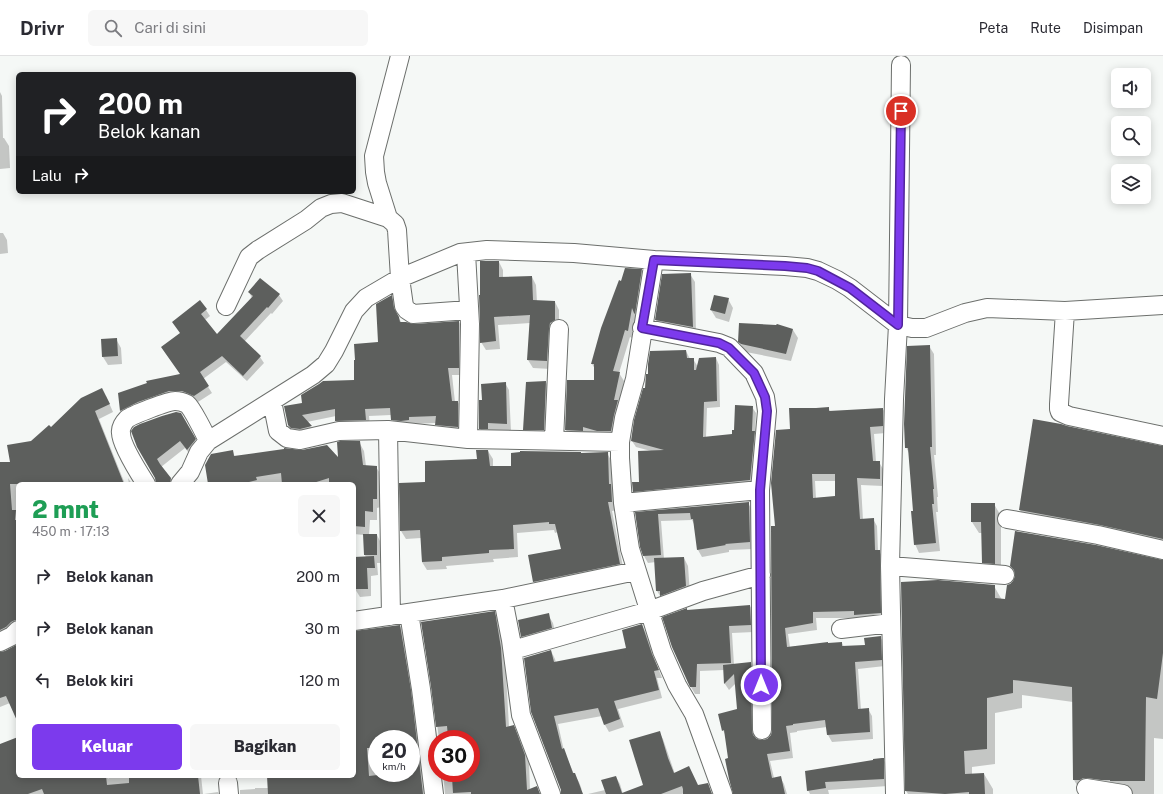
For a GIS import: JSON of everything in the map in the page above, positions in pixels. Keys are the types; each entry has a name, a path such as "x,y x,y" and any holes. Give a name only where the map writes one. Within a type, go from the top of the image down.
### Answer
{"street":[{"path":"388,218 374,172 374,156 400,56"},
{"path":"895,794 890,566 894,399 898,325 901,65"},
{"path":"226,306 250,257 258,250 306,220 321,208 331,204 342,203 388,218 395,224 397,230 400,278 404,306 407,310 413,314 469,310"},
{"path":"182,482 190,472 199,452 208,441 313,374 326,364 354,310 366,298 400,278 460,254 487,250 574,253 654,260 807,268 818,271 850,288 898,325 912,328 926,328 966,313 987,308 1065,311 1163,306"},
{"path":"466,253 470,324 468,439"},
{"path":"654,260 635,379 624,418 620,442 623,503 630,549 662,651 677,685 694,714 723,794"},
{"path":"1065,311 1059,404 1060,412 1069,416 1163,436"},
{"path":"642,328 719,343 729,348 754,373 765,397 767,411 760,490 762,730"},
{"path":"554,440 559,329"},
{"path":"272,400 278,431 287,438 300,440 339,431 388,430 468,439 620,442"},
{"path":"145,482 136,469 123,443 120,432 122,426 128,419 166,402 182,401 188,405 208,441"},
{"path":"388,430 391,616"},
{"path":"623,503 760,490"},
{"path":"1007,519 1098,535 1163,550"},
{"path":"890,566 1005,575"},
{"path":"356,621 502,599 636,571"},
{"path":"513,650 649,611 703,591 760,575"},
{"path":"502,599 513,650 521,715 552,794"},
{"path":"409,613 421,689 434,794"},
{"path":"841,629 891,623"},
{"path":"0,642 12,636 16,632"},
{"path":"1086,788 1123,794"}],"building":[{"path":"480,261 499,261 499,277 532,276 533,300 555,301 555,320 550,323 547,361 527,360 530,315 494,317 496,341 480,343"},
{"path":"625,268 642,269 635,314 632,308 628,331 625,330 613,371 620,372 614,400 618,400 611,431 597,431 583,427 583,431 565,430 567,380 594,380 594,364 591,364 601,328"},
{"path":"691,273 693,327 655,320 662,274"},
{"path":"260,278 280,294 240,336 261,356 243,376 222,356 200,372 209,386 194,396 182,391 169,391 138,402 120,411 118,393 147,383 146,381 180,374 161,347 180,333 172,322 200,300 207,309 201,314 217,334 253,296 248,292"},
{"path":"392,295 394,308 400,322 414,324 459,321 459,368 448,368 452,401 458,401 458,427 435,425 436,416 409,417 409,420 401,421 391,420 390,408 365,409 366,420 335,421 335,409 302,415 312,426 300,429 291,428 288,425 284,406 302,403 301,395 323,381 354,380 354,344 378,342 376,304"},
{"path":"714,295 729,298 725,314 710,310"},
{"path":"739,323 777,324 793,329 786,354 741,344 738,342"},
{"path":"117,338 118,356 102,357 101,339"},
{"path":"930,345 932,447 930,447 934,489 934,504 932,504 936,543 914,545 908,448 905,448 904,424 907,346"},
{"path":"686,350 687,358 694,358 694,370 696,370 699,358 716,357 717,401 704,402 703,437 732,434 732,430 734,430 735,405 753,406 752,431 755,431 750,480 633,492 632,482 639,482 638,451 664,450 631,441 634,420 643,388 645,388 646,374 648,374 650,351"},
{"path":"546,381 544,430 523,430 526,382"},
{"path":"506,382 507,424 488,423 488,429 479,429 479,400 482,400 481,384"},
{"path":"102,388 110,404 95,411 123,482 16,482 16,484 10,484 12,510 16,510 16,620 0,630 0,462 10,462 7,445 31,441 49,425 51,427 81,398"},
{"path":"829,407 829,411 883,408 883,426 870,427 873,461 880,461 880,479 857,478 860,519 874,518 875,550 880,550 881,613 854,615 854,611 813,612 813,623 785,628 787,647 828,642 842,642 842,646 865,645 864,638 881,636 882,660 855,662 858,709 869,708 870,732 827,735 825,720 786,726 790,751 767,754 772,778 781,776 785,794 733,794 725,759 728,758 724,730 722,731 718,714 737,709 734,674 724,684 723,665 751,662 753,735 757,739 767,739 771,735 772,730 771,526 775,526 771,483 776,430 790,429 789,408","holes":["812,474 835,474 835,496 813,498"]},
{"path":"176,412 181,413 196,439 187,450 180,441 157,459 171,478 170,482 156,482 155,478 137,447 131,431 134,427 140,424"},
{"path":"1033,419 1163,446 1163,539 1100,525 1019,510"},
{"path":"360,441 363,465 377,466 377,499 373,499 373,512 365,511 365,527 356,526 356,482 329,482 329,478 316,482 282,482 281,473 256,477 257,480 249,482 208,482 205,465 211,454 233,450 234,456 284,448 302,450 327,445 338,457 337,442"},
{"path":"476,450 488,450 490,466 511,466 511,453 520,451 581,453 608,452 609,484 611,484 612,502 608,502 620,564 533,582 528,555 561,549 555,524 549,524 549,522 513,525 514,549 489,550 489,553 442,557 442,561 422,562 420,530 400,531 399,483 425,482 425,461 477,459"},
{"path":"749,502 750,542 725,544 726,545 697,550 693,519 691,519 690,513 658,514 661,555 643,556 640,547 635,512"},
{"path":"971,503 995,503 995,564 982,563 981,522 971,522"},
{"path":"1015,531 1096,545 1163,560 1163,653 1157,699 1146,697 1145,781 1110,781 1087,778 1073,780 1072,687 1013,680 1013,693 987,698 987,749 964,751 965,774 984,773 985,794 969,794 969,792 945,794 905,791 901,582 938,580 995,585 995,598 1005,599 1007,585 1013,581 1015,576 1014,570 1010,566"},
{"path":"363,534 377,534 377,555 364,555"},
{"path":"374,556 375,568 367,568 368,589 356,589 356,557"},
{"path":"684,557 686,586 660,596 660,591 656,591 654,558"},
{"path":"750,605 751,625 729,626 731,663 697,664 696,687 690,687 672,647 662,617 687,608 687,610"},
{"path":"495,611 501,648 506,727 514,725 525,755 527,790 537,786 540,794 471,794 471,792 453,793 452,782 480,782 480,730 447,730 447,726 436,727 421,622"},
{"path":"549,613 552,628 521,637 518,620"},
{"path":"642,624 659,670 654,671 659,690 614,701 620,719 604,725 598,708 554,716 562,749 564,748 573,773 575,773 583,794 561,794 561,790 531,712 524,658 551,650 554,662 626,648 622,630"},
{"path":"400,625 411,690 416,730 368,730 368,782 420,782 420,768 423,794 268,794 267,778 356,778 356,631"},
{"path":"16,645 16,718 6,696 0,698 0,652"},
{"path":"660,731 674,773 689,766 698,785 708,783 712,794 683,794 682,786 661,794 606,794 601,780 616,776 622,793 643,785 629,740"},
{"path":"16,738 16,778 106,778 107,785 129,783 129,778 198,778 200,794 44,794 42,789 28,794 0,794 0,744"},
{"path":"884,758 884,779 825,782 826,788 807,791 805,771"}],"route":[{"path":"761,685 760,490 767,411 765,397 754,373 729,348 719,343 706,340 642,328 654,260 807,268 818,271 850,288 898,325 901,111"}]}
